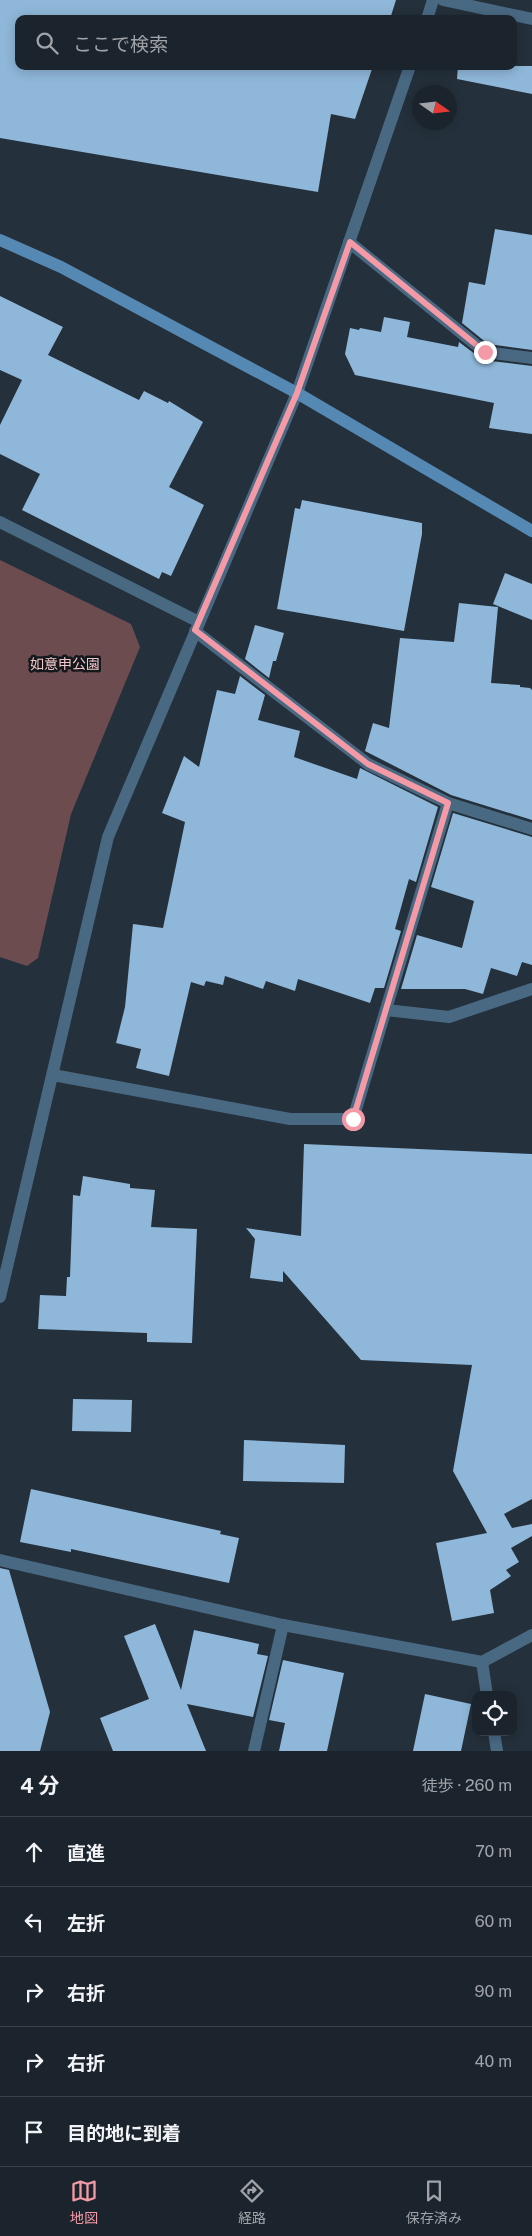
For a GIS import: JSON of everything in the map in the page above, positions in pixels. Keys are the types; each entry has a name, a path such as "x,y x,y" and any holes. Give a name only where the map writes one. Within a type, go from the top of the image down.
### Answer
{"street":[{"path":"428,15 433,0"},
{"path":"442,0 513,15"},
{"path":"517,16 532,19"},
{"path":"0,1297 108,837 297,393 409,70"},
{"path":"0,240 61,267 297,393 532,531"},
{"path":"350,242 485,352 532,358"},
{"path":"0,522 197,626 368,764 448,803 532,828"},
{"path":"52,1075 290,1120 353,1119 448,803"},
{"path":"386,1010 449,1017 532,988"},
{"path":"0,1560 283,1625 482,1662 532,1635"},
{"path":"254,1751 283,1625"},
{"path":"482,1662 486,1691"},
{"path":"495,1736 497,1751"}],"green space":[{"name":"如意申公園","path":"0,560 131,624 140,647 71,814 38,958 27,966 0,957"}],"building":[{"path":"0,0 396,0 391,15 15,15 15,70 372,70 355,119 331,114 318,192 0,138"},
{"path":"517,66 532,66 532,94 457,79 458,70 517,70"},
{"path":"495,229 532,235 532,350 488,344 462,323 469,282 485,285"},
{"path":"0,296 63,327 48,355 139,400 144,391 168,403 169,401 203,422 169,487 204,505 171,576 162,572 159,579 22,510 40,474 0,454 0,425 22,380 0,370"},
{"path":"384,317 410,322 407,337 458,347 459,342 483,360 532,366 532,434 489,428 494,403 355,375 345,354 350,328 381,332"},
{"path":"302,500 422,523 422,534 404,631 277,609 295,508 300,509"},
{"path":"505,573 532,584 532,620 493,604"},
{"path":"459,603 498,607 491,683 520,685 520,687 532,690 532,820 451,795 365,751 373,723 389,728 400,638 454,642"},
{"path":"255,625 284,633 276,661 273,661 269,678 245,659"},
{"path":"240,676 265,695 258,720 300,731 294,757 357,779 360,768 438,807 416,882 409,879 395,929 401,931 384,988 375,988 370,1003 298,979 295,991 266,981 263,989 225,976 223,985 206,981 204,986 191,982 169,1076 136,1068 141,1049 116,1043 125,1007 133,924 163,928 185,822 162,813 184,756 199,767 217,690 235,694"},
{"path":"453,813 532,837 532,965 522,962 517,976 491,968 483,994 465,989 401,989 417,935 462,948 474,901 431,887"},
{"path":"304,1144 532,1154 532,1499 504,1514 512,1528 532,1524 532,1536 511,1548 519,1562 506,1570 511,1576 490,1590 494,1613 452,1621 436,1543 487,1533 453,1471 472,1365 361,1360 283,1271 283,1282 250,1278 255,1239 246,1228 301,1236"},
{"path":"83,1176 130,1184 130,1188 155,1190 151,1227 197,1229 192,1343 147,1342 147,1333 38,1329 40,1295 66,1296 67,1277 70,1277 73,1195 80,1196"},
{"path":"73,1399 132,1400 131,1432 72,1431"},
{"path":"244,1440 345,1445 344,1483 243,1481"},
{"path":"31,1489 221,1531 220,1534 239,1538 229,1583 71,1549 71,1552 20,1542"},
{"path":"0,1568 9,1570 50,1712 40,1751 0,1751"},
{"path":"155,1624 181,1690 194,1630 259,1644 257,1654 268,1656 253,1717 187,1704 206,1751 113,1751 100,1718 149,1699 124,1636"},
{"path":"283,1660 344,1673 327,1751 279,1751 285,1723 269,1720"},
{"path":"425,1694 471,1704 461,1751 413,1751"}],"route":[{"path":"353,1119 448,803 368,764 195,630 297,393 350,242 485,352"}]}
